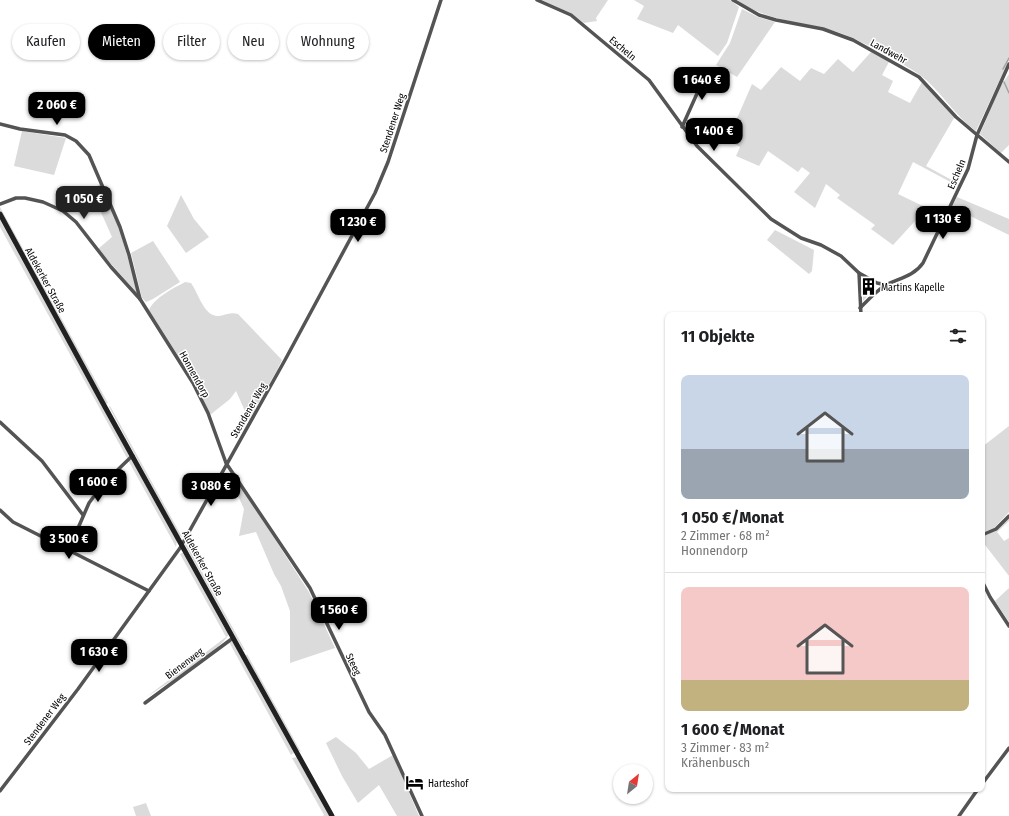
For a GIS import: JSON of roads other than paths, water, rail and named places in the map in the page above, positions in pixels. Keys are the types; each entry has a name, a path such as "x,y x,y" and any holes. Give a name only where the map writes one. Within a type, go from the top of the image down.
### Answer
{"street":[{"name":"Stendener Weg","path":"0,791 78,689 182,544 226,463 286,360 375,193 388,162 440,0"},
{"name":"Escheln","path":"537,0 570,15 649,80 697,146 771,219 801,238 821,245 841,256 859,273 877,283 887,285"},
{"name":"Landwehr","path":"733,0 759,15 776,20 823,29 853,40 919,76 956,117 1009,162"},
{"name":"Escheln","path":"860,308 874,294 887,285 917,272 923,263 968,169 978,135 1009,64"},
{"path":"682,127 704,78 711,69"},
{"name":"Honnendorp","path":"0,124 20,129 65,135 76,141 89,155 120,227 140,299"},
{"name":"Honnendorp","path":"0,204 16,198 25,198 43,202 63,211 76,222 110,267 140,299 193,383 208,413 226,463"},
{"name":"Aldekerker Straße","path":"0,214 332,816"},
{"path":"859,273 861,281 861,312"},
{"path":"0,422 42,461 83,515"},
{"path":"68,551 89,503 103,484 134,456"},
{"name":"Steeg","path":"226,463 310,588 369,712 385,734 422,816"},
{"path":"0,510 13,522 149,591"},
{"path":"985,534 996,529 1009,516"},
{"path":"985,587 1009,626"},
{"name":"Bienenweg","path":"145,703 233,638"},
{"path":"985,780 1009,748"},
{"path":"959,816 976,792"}],"waterway":[{"path":"1003,69 1009,58"},
{"path":"1004,82 1009,93"}],"place":[{"name":"Martins Kapelle","path":"868,287"},
{"name":"Harteshof","path":"415,783"}]}
